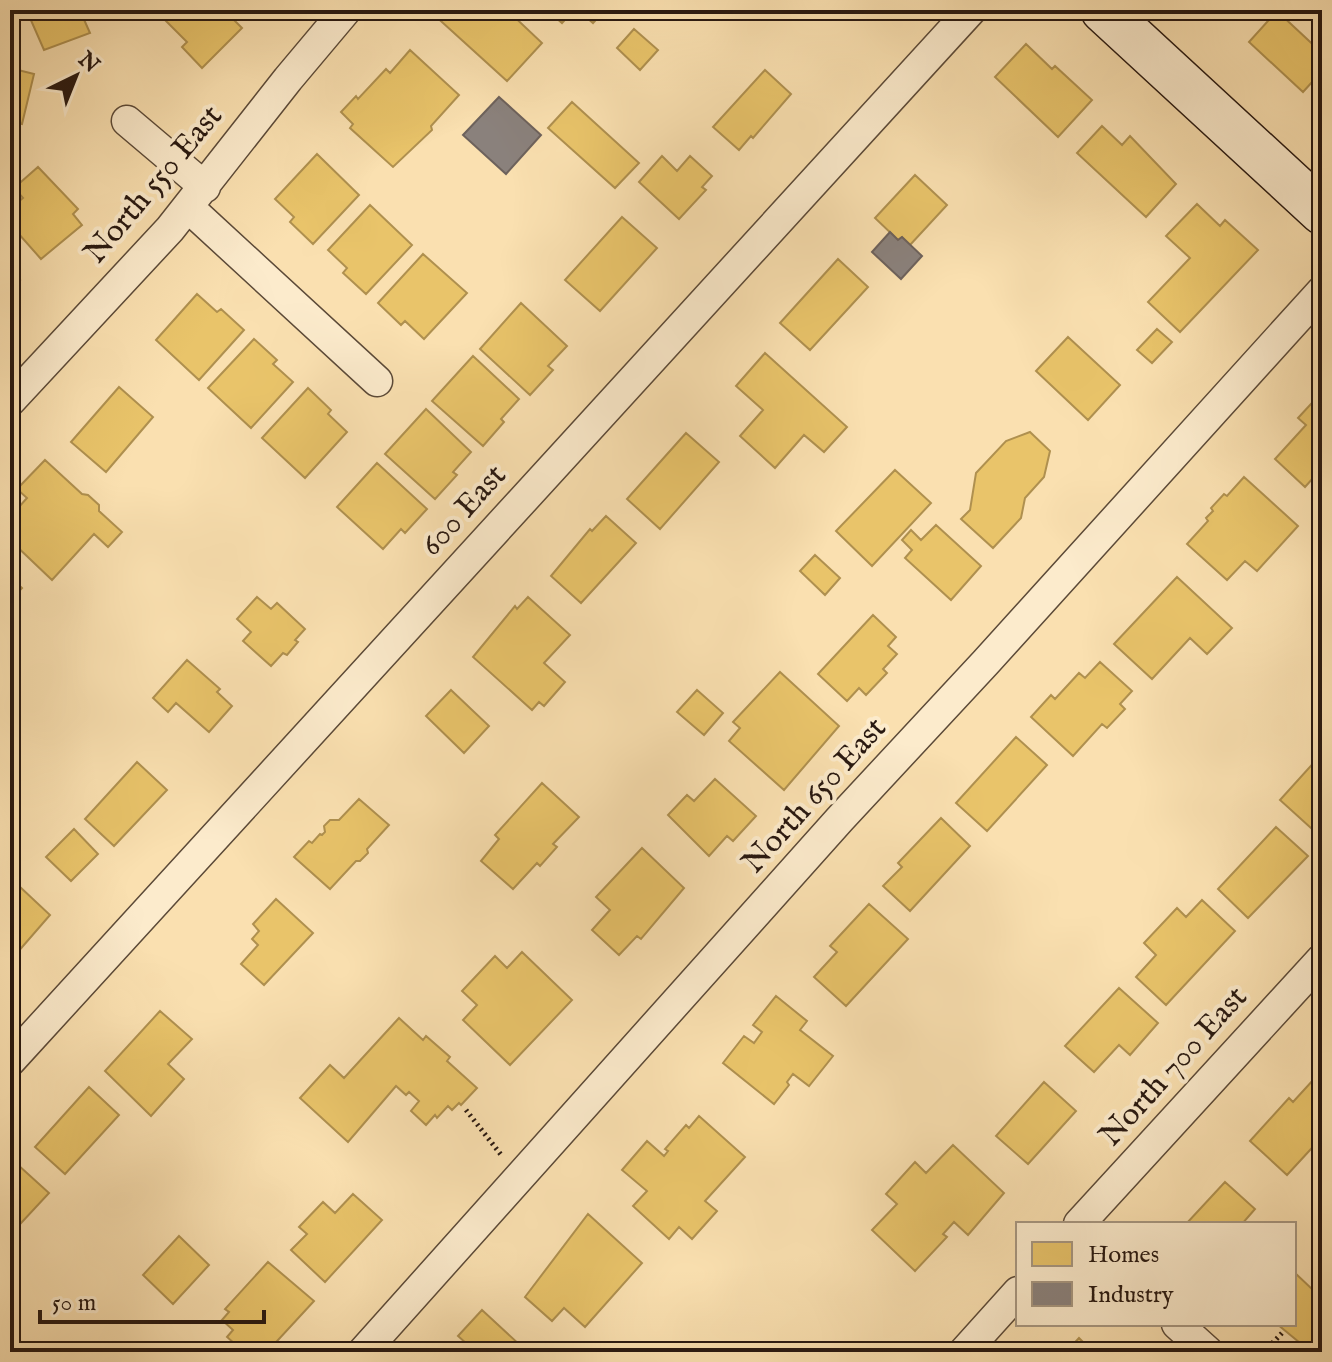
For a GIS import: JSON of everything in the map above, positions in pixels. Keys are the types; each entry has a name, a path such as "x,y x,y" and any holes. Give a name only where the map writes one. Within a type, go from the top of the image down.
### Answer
{"main road":[{"path":"1103,10 1322,212"}],"street":[{"name":"North 550 East","path":"10,401 197,197 346,10"},
{"name":"600 East","path":"10,1061 971,10"},
{"path":"127,121 377,381"},
{"name":"North 650 East","path":"363,1352 840,819 1322,291"},
{"name":"North 700 East","path":"1081,1222 1322,959"},
{"path":"964,1352 1016,1294"},
{"path":"1179,1326 1208,1352"}],"path":[{"path":"466,1110 486,1139 503,1156"},
{"path":"1264,1352 1282,1333"}],"building: Homes":[{"path":"44,10 106,10 92,16 90,12 82,15 90,33 44,50 30,18"},
{"path":"155,10 224,10 242,28 202,68 182,47 187,42"},
{"path":"435,10 507,10 542,43 507,81 432,13"},
{"path":"547,10 574,10 562,23"},
{"path":"578,10 605,10 593,23"},
{"path":"1277,11 1322,53 1322,71 1303,92 1249,42"},
{"path":"634,29 658,50 640,70 617,48"},
{"path":"1026,44 1092,100 1058,137 995,77"},
{"path":"410,50 459,95 431,126 432,130 393,167 350,128 353,124 341,112 386,69 390,73"},
{"path":"10,68 34,74 22,124 13,122 12,130"},
{"path":"765,70 791,94 739,150 713,127"},
{"path":"572,102 639,163 615,188 548,128"},
{"path":"1102,126 1122,145 1130,136 1176,184 1146,217 1077,153"},
{"path":"317,154 359,195 313,244 290,222 294,217 275,199"},
{"path":"662,156 677,171 690,156 712,176 702,187 706,190 679,219 639,182"},
{"path":"38,167 78,209 73,214 82,225 41,259 10,224 10,209 23,198 14,188"},
{"path":"915,175 947,205 910,245 902,237 898,240 875,218"},
{"path":"1197,204 1220,226 1225,220 1258,250 1180,332 1148,302 1190,258 1166,236"},
{"path":"370,205 412,245 366,294 343,273 347,268 328,250"},
{"path":"622,217 657,248 600,311 565,280"},
{"path":"423,254 467,293 424,339 405,321 401,325 378,303"},
{"path":"838,259 868,287 810,350 780,323"},
{"path":"10,271 20,280 10,291"},
{"path":"197,294 217,312 221,309 244,330 199,380 156,340"},
{"path":"521,303 567,346 548,366 553,370 530,395 480,349"},
{"path":"1157,329 1172,342 1152,363 1137,350"},
{"path":"1068,337 1120,385 1088,420 1036,371"},
{"path":"254,339 277,360 273,364 293,382 251,428 208,388"},
{"path":"765,353 847,427 824,452 804,435 775,468 740,436 763,410 736,386"},
{"path":"473,356 519,399 483,446 432,401"},
{"path":"119,387 153,417 106,472 71,442"},
{"path":"308,388 331,410 328,414 347,432 305,478 262,438"},
{"path":"1322,392 1322,468 1305,487 1275,459 1306,425 1298,418"},
{"path":"426,409 471,452 453,472 457,475 435,499 385,454"},
{"path":"1030,432 1050,451 1044,477 1025,498 1021,518 993,548 961,519 970,510 976,473 1006,441"},
{"path":"686,433 719,462 660,529 627,499"},
{"path":"45,460 82,494 88,495 99,505 99,511 122,532 108,547 94,534 52,580 10,540 10,517 27,498 17,489"},
{"path":"377,463 427,509 405,533 401,529 383,549 337,507"},
{"path":"895,470 931,503 872,566 836,531"},
{"path":"1244,477 1298,526 1257,571 1245,561 1227,580 1187,544 1208,521 1206,518 1213,511 1211,508"},
{"path":"606,516 636,543 581,603 551,576 590,529 592,531"},
{"path":"936,525 981,566 951,600 905,558 912,550 902,540 911,530 921,540"},
{"path":"815,555 840,578 825,595 800,571"},
{"path":"10,577 22,588 10,601"},
{"path":"1177,577 1232,628 1207,654 1190,638 1152,679 1114,644"},
{"path":"257,597 271,609 277,603 305,629 287,655 283,653 271,666 243,641 251,632 237,619"},
{"path":"528,597 570,635 544,663 565,682 544,706 539,702 532,710 473,657 515,606 517,609"},
{"path":"873,615 896,637 888,646 897,654 883,669 887,673 866,695 859,688 847,701 818,674"},
{"path":"187,660 220,689 217,692 232,706 209,732 176,703 168,712 153,698"},
{"path":"1100,662 1132,691 1120,704 1125,709 1107,728 1102,724 1073,756 1031,717 1051,695 1055,699 1079,673 1085,678"},
{"path":"780,672 839,726 784,790 729,741 740,728 733,722"},
{"path":"451,690 489,726 464,753 426,716"},
{"path":"697,690 723,713 704,735 677,712"},
{"path":"1016,737 1047,765 987,831 956,803"},
{"path":"1318,758 1322,761 1322,838 1280,800"},
{"path":"137,762 167,790 114,846 85,819"},
{"path":"715,779 756,816 733,841 727,836 709,856 668,815 687,795 694,801"},
{"path":"542,783 579,817 553,844 557,847 540,866 537,863 513,889 481,861 499,839 495,835"},
{"path":"359,799 389,825 367,849 368,853 356,861 330,889 294,857 309,841 312,843 325,832 324,826 330,820 339,820"},
{"path":"941,818 970,846 910,911 883,886 902,867 898,863"},
{"path":"1276,827 1308,856 1248,918 1218,889"},
{"path":"74,829 98,854 71,881 46,857"},
{"path":"642,848 684,888 641,939 637,936 619,955 592,930 610,910 596,897"},
{"path":"19,886 50,915 10,961 10,896"},
{"path":"276,899 313,933 264,985 241,964 258,945 252,939 259,931 253,924"},
{"path":"1202,900 1235,931 1166,1005 1136,977 1156,955 1144,943 1177,908 1186,917"},
{"path":"869,904 908,939 846,1006 814,977 837,952 830,946"},
{"path":"522,952 572,1000 510,1065 463,1020 477,1005 462,991 495,956 507,968"},
{"path":"1119,988 1158,1023 1130,1055 1119,1045 1094,1072 1065,1046"},
{"path":"776,996 807,1021 800,1030 833,1056 809,1086 793,1074 787,1082 789,1085 774,1104 723,1063 744,1036 754,1043 762,1032 753,1025"},
{"path":"160,1011 192,1039 168,1064 184,1079 151,1116 105,1071"},
{"path":"399,1018 423,1040 426,1036 450,1057 447,1061 477,1088 461,1105 459,1103 452,1110 448,1106 426,1125 411,1111 419,1101 396,1086 348,1142 300,1098 330,1065 344,1078"},
{"path":"1314,1079 1322,1087 1322,1137 1287,1175 1250,1141 1289,1098 1293,1102"},
{"path":"1044,1082 1076,1111 1028,1164 996,1136"},
{"path":"89,1087 119,1115 65,1174 35,1147"},
{"path":"699,1116 745,1157 705,1201 717,1211 692,1239 679,1227 669,1239 633,1206 647,1191 622,1170 647,1141 664,1156 668,1151 665,1149 686,1125 689,1128"},
{"path":"953,1145 1004,1193 968,1235 954,1222 943,1234 947,1237 915,1271 872,1230 897,1204 886,1194 915,1162 926,1173"},
{"path":"17,1164 49,1193 10,1235 10,1172"},
{"path":"1225,1182 1255,1209 1244,1222 1188,1222"},
{"path":"353,1194 382,1220 325,1282 291,1250 307,1234 299,1227 323,1202 335,1213"},
{"path":"588,1214 642,1263 585,1327 564,1308 552,1321 525,1297"},
{"path":"179,1236 209,1265 173,1304 143,1275"},
{"path":"268,1262 314,1301 267,1352 244,1352 227,1337 233,1330 222,1320 229,1312 225,1309"},
{"path":"1296,1274 1314,1291 1322,1284 1322,1349 1311,1352 1279,1326 1296,1326"},
{"path":"482,1310 521,1346 515,1352 459,1352 467,1344 458,1336"},
{"path":"10,1338 24,1352 10,1352"},
{"path":"1079,1338 1093,1352 1066,1352"}],"building: Industry":[{"path":"499,97 541,135 506,174 463,135"},
{"path":"890,232 898,240 902,237 922,256 901,279 872,252"}]}
